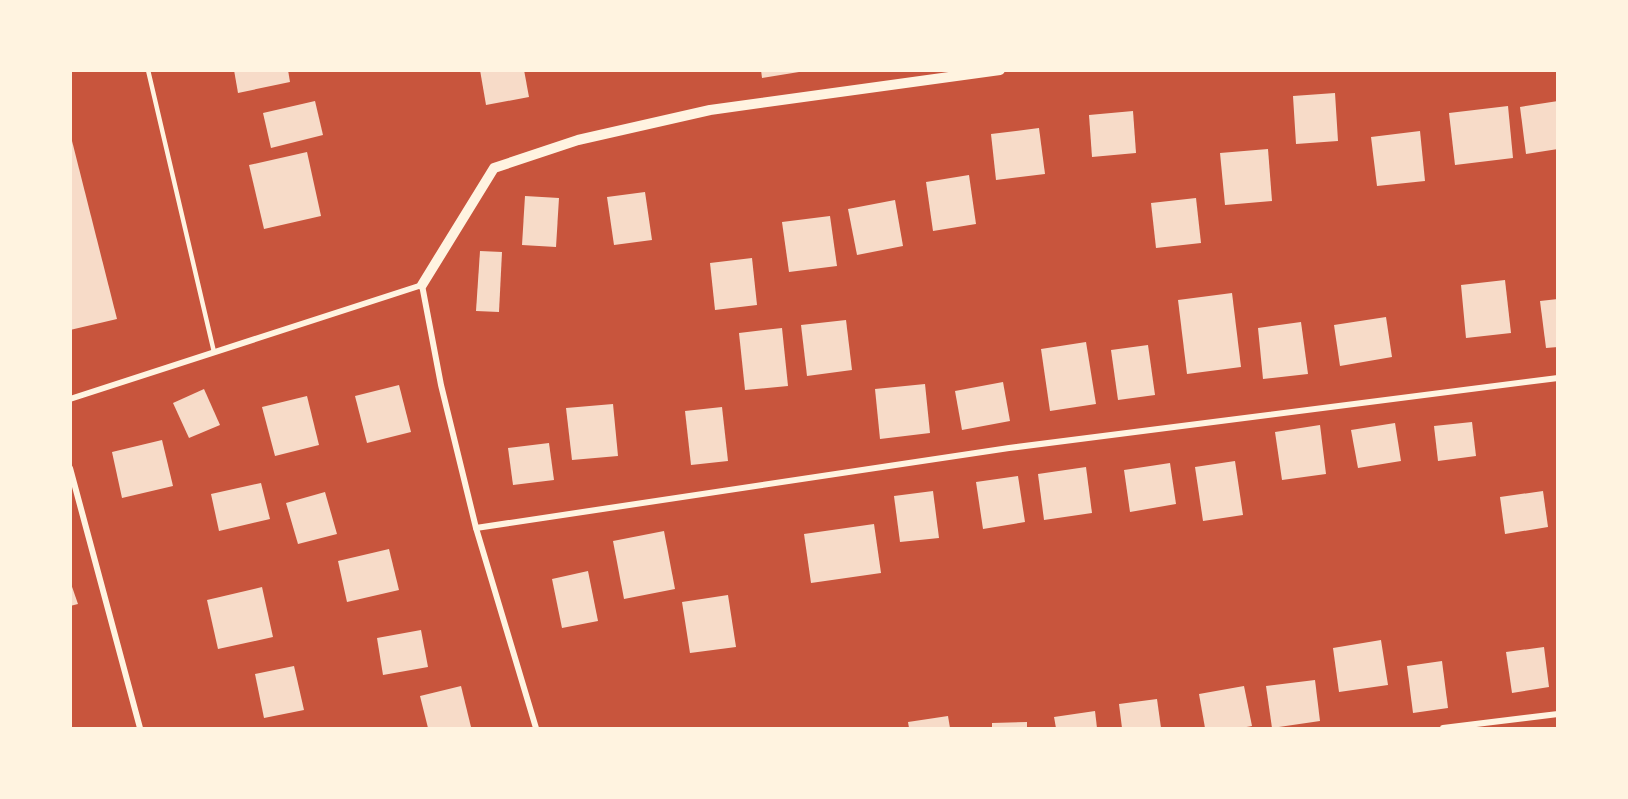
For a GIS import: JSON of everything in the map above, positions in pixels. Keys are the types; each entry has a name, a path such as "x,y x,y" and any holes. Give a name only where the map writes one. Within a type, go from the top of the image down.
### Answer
{"street":[{"path":"70,399 422,285 494,168 578,140 710,110 1000,70"},
{"path":"422,285 441,385 476,528 536,729"},
{"path":"476,528 1009,448 1557,378"},
{"path":"70,468 140,729"},
{"path":"1443,729 1557,714"}],"lane":[{"path":"148,70 214,352"}],"building":[{"path":"234,70 288,70 290,82 238,93"},
{"path":"480,70 524,70 529,97 486,105"},
{"path":"761,70 799,70 799,72 762,78"},
{"path":"1335,93 1338,141 1296,144 1293,96"},
{"path":"315,101 323,135 271,148 263,113"},
{"path":"1558,101 1558,149 1526,154 1520,107"},
{"path":"1508,106 1513,158 1455,165 1449,113"},
{"path":"1133,111 1136,153 1092,157 1089,115"},
{"path":"1039,128 1045,174 996,180 991,134"},
{"path":"1420,131 1425,181 1377,186 1371,137"},
{"path":"70,133 117,319 70,330"},
{"path":"1268,149 1272,201 1225,205 1220,153"},
{"path":"307,152 321,216 264,229 249,165"},
{"path":"969,175 976,224 933,231 926,182"},
{"path":"645,192 652,240 614,245 607,197"},
{"path":"525,196 559,198 556,247 522,245"},
{"path":"1196,198 1201,243 1156,248 1151,203"},
{"path":"895,200 903,246 857,255 848,209"},
{"path":"830,216 837,266 789,272 782,222"},
{"path":"480,251 502,252 499,312 476,311"},
{"path":"752,258 757,305 715,310 710,263"},
{"path":"1505,280 1511,333 1466,338 1461,285"},
{"path":"1232,293 1241,367 1187,374 1178,300"},
{"path":"1558,299 1558,347 1546,348 1540,301"},
{"path":"1386,317 1392,357 1340,366 1334,325"},
{"path":"846,320 852,370 807,376 801,325"},
{"path":"1301,322 1308,374 1263,379 1258,328"},
{"path":"782,328 788,386 745,390 739,333"},
{"path":"1086,342 1096,404 1050,411 1041,349"},
{"path":"1148,345 1155,395 1118,400 1111,350"},
{"path":"1003,382 1010,421 962,430 955,391"},
{"path":"925,384 930,433 880,439 875,389"},
{"path":"399,385 411,432 367,443 355,396"},
{"path":"204,389 220,425 189,438 173,403"},
{"path":"307,396 319,445 275,456 262,407"},
{"path":"613,404 618,456 572,460 566,408"},
{"path":"722,407 728,461 691,465 685,411"},
{"path":"1472,422 1476,456 1438,461 1434,426"},
{"path":"1395,423 1401,461 1358,468 1351,430"},
{"path":"1320,425 1326,474 1282,480 1275,432"},
{"path":"162,440 173,486 122,498 112,452"},
{"path":"549,443 554,480 513,485 508,448"},
{"path":"1235,461 1243,515 1203,521 1195,467"},
{"path":"1170,463 1176,504 1130,512 1124,470"},
{"path":"1086,467 1092,513 1044,520 1038,474"},
{"path":"1018,476 1025,522 983,529 976,482"},
{"path":"261,483 270,519 219,531 211,494"},
{"path":"933,491 939,538 900,542 894,496"},
{"path":"1543,491 1548,527 1505,534 1500,497"},
{"path":"325,492 337,534 298,544 286,503"},
{"path":"874,524 881,573 811,583 804,534"},
{"path":"664,531 675,589 624,599 613,541"},
{"path":"389,549 399,590 347,602 338,561"},
{"path":"588,571 598,621 562,628 552,579"},
{"path":"70,581 78,604 70,606"},
{"path":"262,587 273,637 218,649 207,600"},
{"path":"728,595 736,647 690,653 682,602"},
{"path":"421,630 428,667 383,675 377,638"},
{"path":"1381,640 1388,685 1339,692 1333,648"},
{"path":"1544,647 1549,687 1512,693 1506,652"},
{"path":"1442,661 1448,708 1413,713 1407,666"},
{"path":"294,666 304,710 264,718 255,674"},
{"path":"1315,680 1320,721 1272,728 1266,686"},
{"path":"461,686 471,727 428,728 420,696"},
{"path":"1244,686 1252,726 1205,728 1199,694"},
{"path":"1157,699 1161,728 1122,728 1119,704"},
{"path":"1095,711 1097,728 1056,728 1054,717"},
{"path":"948,716 950,728 909,728 908,722"},
{"path":"1027,722 1027,728 992,728 992,723"}]}
